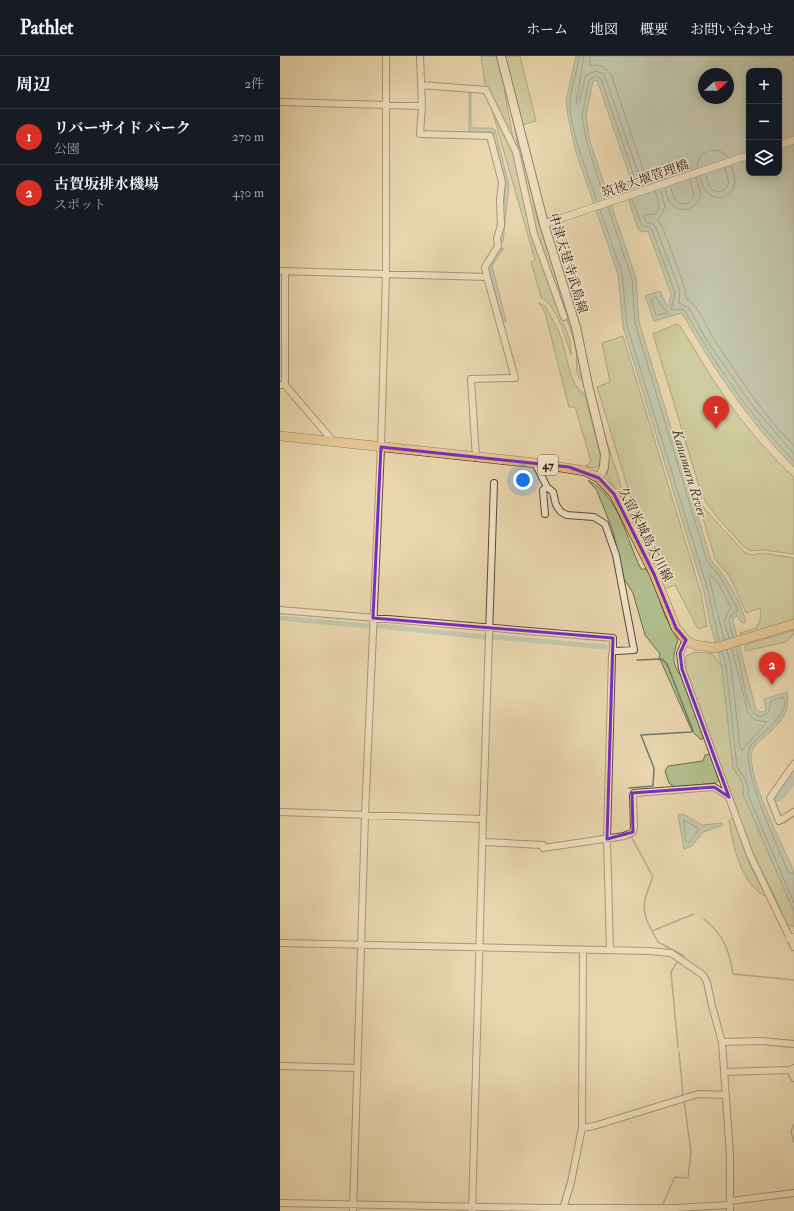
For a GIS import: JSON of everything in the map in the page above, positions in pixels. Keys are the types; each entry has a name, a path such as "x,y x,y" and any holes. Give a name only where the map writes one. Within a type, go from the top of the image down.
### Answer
{"main road":[{"name":"中津天建寺武島線","path":"501,56 576,327 588,385 605,454 604,467 599,478"},
{"name":"久留米城島大川線","path":"280,436 332,440 476,458 569,467 585,471 599,478 614,494 654,574 676,628 686,640"},
{"path":"686,640 695,645 714,648 794,624"}],"street":[{"path":"353,1211 365,816 381,447 386,274 386,56"},
{"path":"420,56 422,106 420,134 490,136 502,182 498,246 484,267 515,378 471,379 476,458"},
{"path":"421,85 486,90 516,152 534,234 564,316"},
{"path":"280,102 422,106"},
{"path":"782,144 794,140"},
{"name":"筑後大堰管理橋","path":"547,224 746,156"},
{"path":"332,440 283,385 283,271 487,277"},
{"path":"534,463 547,486 553,492 556,505 561,512 567,515 600,520 605,524 609,532 616,555 634,650 616,651 614,649"},
{"path":"472,1209 494,483"},
{"path":"545,514 543,490 547,486"},
{"path":"280,610 613,638 614,649 612,655 607,839 610,950"},
{"path":"686,640 680,653 682,669 750,855 794,947"},
{"path":"794,764 770,798 779,821 794,812"},
{"path":"483,842 543,845 543,848 624,836 633,832 634,828 632,795 634,793 714,787 729,797"},
{"path":"280,812 483,819"},
{"path":"280,943 610,950 670,953 702,975 707,982 722,1042 730,1156 730,1206"},
{"path":"563,1209 582,1128 583,950"},
{"path":"722,1042 761,1041 794,1044"},
{"path":"280,1066 358,1068"},
{"path":"724,1072 792,1069 794,1078"},
{"path":"582,1128 594,1126 692,1095 726,1095"},
{"path":"280,1203 353,1203 472,1209 676,1208 730,1206 794,1194"}],"highlighted area":[{"path":"381,447 569,467 599,478 614,494 654,574 676,628 686,640 680,653 682,669 729,797 714,787 632,793 633,832 607,839 613,638 373,618"}],"green space":[{"path":"481,56 498,56 505,82 504,89 514,143 485,84"},
{"path":"505,56 520,56 536,121 523,125"},
{"path":"509,97 530,180 536,215 568,311 566,312 536,231 526,192"},
{"path":"490,103 513,150 545,271 570,341 571,355 556,315 547,302 541,297 531,262 535,260"},
{"path":"539,303 545,306 556,327 562,340 569,370 575,384 585,395 601,458 600,464 595,468 586,466 591,461 575,407 569,407 545,313"},
{"path":"567,320 571,322 576,337 582,378 580,379 577,373 575,347"},
{"path":"677,324 680,326 718,387 740,418 784,468 794,477 794,554 763,550 750,551 744,547 715,515 702,496 653,334"},
{"path":"623,336 701,593 707,626 698,629 675,585 665,589 648,554 597,387 610,382 602,343"},
{"path":"600,421 636,531 622,498 607,476 609,462"},
{"path":"588,480 599,487 608,497 621,520 641,569 646,569 651,576 665,616 678,640 674,654 674,663 681,676 704,736 701,740 692,731 659,657 660,654 645,635 633,593 624,579 613,531 597,491"},
{"path":"697,498 704,508 744,552 751,555 763,553 794,558 794,620 741,637 740,633 756,628 760,620 761,608 746,613 730,577 715,559"},
{"path":"794,630 794,634 786,642 745,651 745,645"},
{"path":"695,652 713,654 722,667 733,768 742,784 744,791 743,794 794,912 794,927 786,924 777,901 753,854 686,670 686,656"},
{"path":"710,754 719,780 716,783 674,787 669,783 665,771 668,766 703,761 705,755"},
{"path":"733,818 751,868 765,893 764,896 749,881 739,862 729,820"}],"water":[{"path":"576,56 792,56 794,62 794,467 762,432 733,394 706,354 682,313 654,321 645,296 660,291 667,306 669,305 671,294 648,231 642,232 638,229 626,191 631,180 597,80 593,81 586,116 590,142 636,278 639,322 711,560 732,589 746,622 742,623 737,616 734,617 733,621 756,710 763,712 766,710 764,699 787,692 787,705 784,715 778,724 757,744 751,757 752,768 759,792 794,875 794,912 743,794 744,791 742,784 733,768 722,667 710,623 704,592 623,327 618,274 576,152 566,101"},
{"path":"469,89 471,90 471,126 473,128 491,128 495,130 509,185 503,242 500,243 506,183 493,136 490,132 469,132"},
{"path":"504,248 492,266 506,321 502,322 488,265 500,249"},
{"path":"683,814 702,825 722,823 723,825 703,832 692,846 684,849 678,815"}],"waterway":[{"path":"280,618 368,626"},
{"path":"379,626 485,637"},
{"path":"494,637 605,647"},
{"path":"629,788 653,786 654,768 641,735 693,731 667,664 662,659 637,660"},
{"path":"773,800 781,795 794,779"},
{"path":"784,823 794,816"},
{"path":"632,838 653,877 647,891 644,904 645,916 652,931 694,914"},
{"path":"704,919 721,937 730,958 733,974 794,980"},
{"path":"652,931 658,942 684,956"},
{"path":"678,961 671,972 678,1047"},
{"path":"679,1052 683,1095"},
{"path":"662,1206 675,1177 688,1178 691,1152 684,1100"},
{"path":"794,1124 791,1132 794,1142"}],"place":[{"name":"リバーサイド パーク","path":"716,429"},
{"name":"古賀坂排水機場","path":"772,685"}],"water label":[{"name":"Kanamaru River","path":"690,473"}]}
